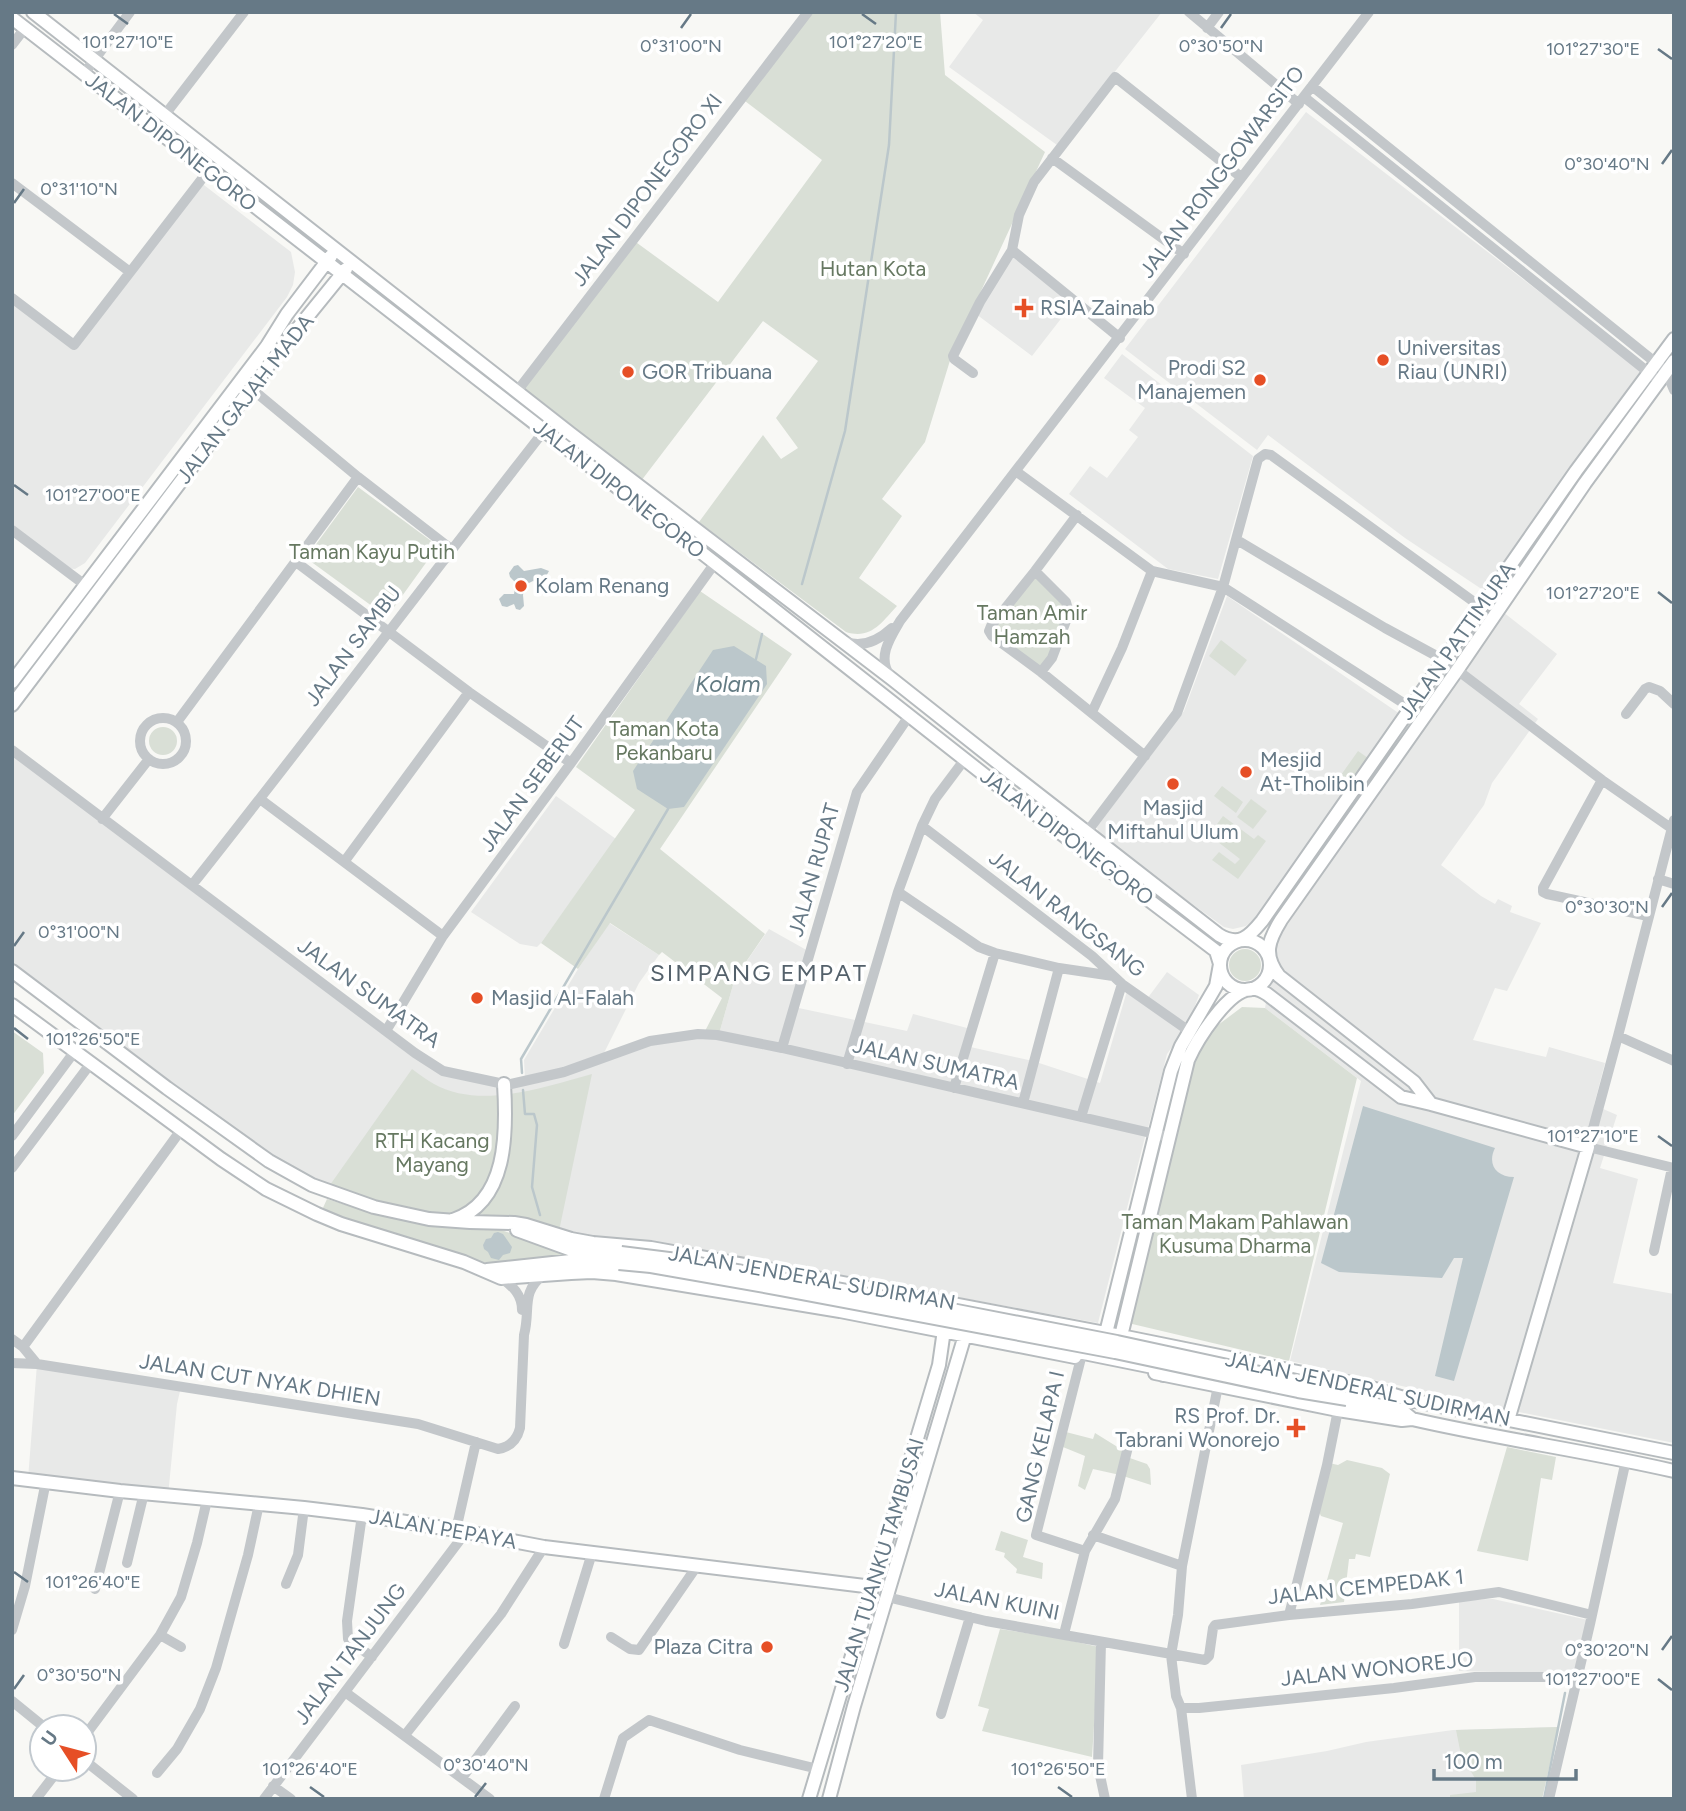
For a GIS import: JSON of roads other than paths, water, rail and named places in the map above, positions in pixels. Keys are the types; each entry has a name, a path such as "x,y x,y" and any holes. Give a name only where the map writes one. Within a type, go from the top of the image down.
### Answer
{"main road":[{"name":"JALAN DIPONEGORO","path":"40,14 164,116 1219,935 1228,940 1239,941"},
{"name":"JALAN DIPONEGORO","path":"12,18 996,784 1211,947 1216,951 1220,964"},
{"name":"JALAN GAJAH MADA","path":"16,686 97,594 246,385 287,314 336,249"},
{"name":"JALAN GAJAH MADA","path":"12,705 16,686 85,585 246,385 351,261"},
{"name":"JALAN PATTIMURA","path":"1269,958 1270,941 1280,920 1458,670 1586,483 1660,369 1674,339"},
{"name":"JALAN PATTIMURA","path":"1239,941 1251,934 1262,921 1576,471 1660,369"},
{"path":"602,476 611,464"},
{"path":"85,585 97,594"},
{"path":"996,784 1007,771"},
{"path":"1163,1375 1153,1367 1069,1350 1062,1343 1064,1334 1070,1331 1095,1335 1106,1333 1173,1062 1216,986 1226,949 1239,941 1252,941 1264,948 1279,976 1414,1082 1431,1104"},
{"path":"1121,1336 1186,1067 1206,1030 1229,1001 1243,991 1257,986 1267,976 1269,958"},
{"path":"1220,964 1224,978 1229,983 1236,988 1267,994 1401,1097 1588,1147 1508,1420"},
{"name":"JALAN JENDERAL SUDIRMAN","path":"12,971 269,1161 319,1188 374,1208 449,1221 492,1221 526,1225 571,1239 651,1248 811,1277 1362,1385 1410,1400 1674,1453"},
{"path":"12,1005 266,1189 341,1224 483,1269 501,1278"},
{"path":"449,1221 466,1214 480,1203 496,1180 506,1122 504,1084"},
{"path":"492,1221 572,1256 651,1266 780,1289 1064,1342 1286,1388 1410,1400"},
{"path":"483,1269 492,1270 572,1256"},
{"name":"JALAN JENDERAL SUDIRMAN","path":"501,1278 604,1273 805,1304 1338,1410 1402,1420 1412,1419 1674,1471"},
{"path":"805,1304 828,1303 855,1308 861,1306 864,1301 859,1291 833,1286 811,1277"},
{"path":"953,1304 965,1335"},
{"path":"944,1330 973,1308"},
{"name":"JALAN TUANKU TAMBUSAI","path":"809,1799 939,1365 944,1330"},
{"name":"JALAN TUANKU TAMBUSAI","path":"829,1799 965,1335"},
{"path":"1348,1396 1401,1410 1412,1419"},
{"name":"JALAN PEPAYA","path":"12,1478 304,1508 461,1531 544,1547 873,1587"}],"street":[{"path":"83,75 130,12"},
{"path":"164,116 244,12"},
{"name":"JALAN DIPONEGORO XI","path":"518,390 807,12"},
{"path":"1189,12 1660,369"},
{"path":"1207,28 1219,12"},
{"name":"JALAN RONGGOWARSITO","path":"892,679 885,666 885,652 900,621 1369,12"},
{"path":"12,45 25,28"},
{"path":"972,373 953,356 980,302 1013,250 1019,215 1034,182 1115,77 1241,177"},
{"path":"1312,86 1660,369 1674,391"},
{"path":"1052,158 1184,254"},
{"path":"12,298 74,345 208,171"},
{"path":"12,183 130,272"},
{"path":"1013,250 1120,338"},
{"path":"246,385 451,550"},
{"name":"JALAN SAMBU","path":"192,885 544,431"},
{"path":"1087,832 1177,713 1223,587 1258,459 1265,454 1271,455 1481,607"},
{"path":"1017,472 1152,571 1223,587 1411,708"},
{"path":"177,722 358,477"},
{"path":"1077,515 989,631 1145,756"},
{"path":"12,530 85,585"},
{"path":"1237,540 1444,660 1602,780 1672,824 1588,1147 1673,1168 1654,1251"},
{"path":"296,562 469,692 571,762"},
{"name":"JALAN SEBERUT","path":"386,1031 443,936 715,563"},
{"path":"1035,571 1066,602 1069,613 1052,658 1041,672"},
{"path":"1092,712 1122,648 1152,571"},
{"name":"JALAN RONGGOWARSITO","path":"842,641 856,645 866,644 887,633 900,621"},
{"path":"1626,714 1649,687 1660,691 1674,704"},
{"path":"344,862 469,692"},
{"name":"JALAN RUPAT","path":"782,1048 857,792 909,716"},
{"path":"162,717 177,722 186,733 186,748 182,755 163,764 149,759 144,753 140,738 147,723 162,717"},
{"name":"JALAN SUMATRA","path":"12,750 415,1053 443,1071 511,1084 564,1072 650,1041 698,1034 717,1035 1168,1137"},
{"path":"102,819 149,759"},
{"path":"847,1064 898,892 922,826 934,799 965,759"},
{"path":"1602,780 1543,892 1648,916"},
{"path":"260,799 443,936"},
{"name":"JALAN RANGSANG","path":"922,826 1092,956 1122,984 1189,1031"},
{"path":"1658,879 1674,884"},
{"path":"898,892 979,947 1059,968 1113,976"},
{"path":"954,1088 995,953"},
{"path":"1023,1103 1059,968"},
{"path":"1081,1117 1122,984"},
{"path":"1618,1036 1674,1061"},
{"path":"12,1136 75,1051"},
{"path":"12,1168 90,1063"},
{"path":"23,1347 181,1130"},
{"path":"524,1335 528,1295 536,1281 545,1274"},
{"path":"501,1278 520,1296 524,1335"},
{"name":"JALAN CUT NYAK DHIEN","path":"12,1363 37,1364 418,1424 505,1448 518,1435 524,1335"},
{"path":"12,1339 23,1347 37,1364"},
{"name":"GANG KELAPA I","path":"1081,1358 1035,1535 1085,1551"},
{"path":"1192,1799 1181,1708 1176,1696 1171,1655 1182,1566 1218,1386"},
{"path":"1289,1615 1338,1410"},
{"path":"1064,1634 1085,1551 1115,1499 1130,1439"},
{"path":"461,1531 476,1442"},
{"path":"1549,1799 1626,1460"},
{"path":"12,1630 25,1586 46,1481"},
{"path":"95,1589 120,1491"},
{"path":"127,1563 144,1493"},
{"path":"98,1718 160,1634 181,1597 207,1500"},
{"path":"157,1773 177,1749 200,1709 216,1668 248,1555 259,1504"},
{"path":"286,1584 298,1555 304,1508"},
{"path":"362,1516 347,1633 348,1639 372,1657"},
{"name":"JALAN TANJUNG","path":"264,1799 372,1657 461,1531"},
{"path":"1093,1535 1182,1566"},
{"path":"405,1735 501,1614 544,1547"},
{"path":"564,1644 592,1553"},
{"path":"611,1637 630,1649 639,1650 697,1566"},
{"name":"JALAN CEMPEDAK 1","path":"1171,1655 1205,1660 1209,1656 1215,1625 1499,1592 1592,1615"},
{"name":"JALAN KUINI","path":"887,1597 970,1618 1171,1655"},
{"path":"941,1714 970,1618"},
{"path":"160,1634 181,1647"},
{"path":"1101,1642 1097,1747 1105,1799"},
{"name":"JALAN WONOREJO","path":"1181,1708 1394,1688 1475,1677 1577,1677"},
{"path":"345,1692 487,1798"},
{"path":"12,1701 28,1714"},
{"path":"462,1778 515,1706"},
{"path":"604,1799 623,1738 649,1720 740,1750 818,1769"},
{"path":"98,1771 132,1799"},
{"path":"36,1799 49,1783"},
{"path":"273,1786 291,1799"}],"water":[{"path":"518,565 524,571 541,568 549,571 544,580 548,592 540,594 537,583 533,581 525,585 524,606 520,610 516,609 514,604 502,606 499,599 504,594 514,594 516,583 509,573"},
{"name":"Kolam","path":"734,646 766,666 767,684 684,807 668,809 637,789 633,771 713,650"},
{"path":"1363,1106 1495,1148 1492,1159 1495,1168 1502,1175 1514,1177 1454,1381 1435,1376 1463,1258 1454,1258 1442,1278 1339,1272 1321,1263"},
{"path":"498,1232 503,1234 512,1247 510,1253 499,1260 491,1258 483,1245 486,1239"}],"waterway":[{"path":"802,584 845,431 889,145 896,12"},
{"path":"756,659 762,634"},
{"path":"522,1073 521,1059 668,809"},
{"path":"523,1090 525,1114 534,1114 537,1125 532,1187 540,1215"},
{"path":"1544,1799 1565,1693"}],"place":[{"name":"RSIA Zainab","path":"1024,308"},
{"name":"Universitas Riau (UNRI)","path":"1383,360"},
{"name":"GOR Tribuana","path":"628,372"},
{"name":"Prodi S2 Manajemen","path":"1260,380"},
{"name":"Kolam Renang","path":"521,586"},
{"name":"Mesjid At-Tholibin","path":"1246,772"},
{"name":"Masjid Miftahul Ulum","path":"1173,784"},
{"name":"Masjid Al-Falah","path":"477,998"},
{"name":"RS Prof. Dr. Tabrani Wonorejo","path":"1296,1428"},
{"name":"Plaza Citra","path":"767,1647"}],"district":[{"name":"SIMPANG EMPAT","path":"759,973"}],"park label":[{"name":"Hutan Kota","path":"873,269"},
{"name":"Taman Kayu Putih","path":"372,552"},
{"name":"Taman Amir Hamzah","path":"1032,625"},
{"name":"Taman Kota Pekanbaru","path":"664,741"},
{"name":"RTH Kacang Mayang","path":"432,1153"},
{"name":"Taman Makam Pahlawan Kusuma Dharma","path":"1235,1234"}]}
